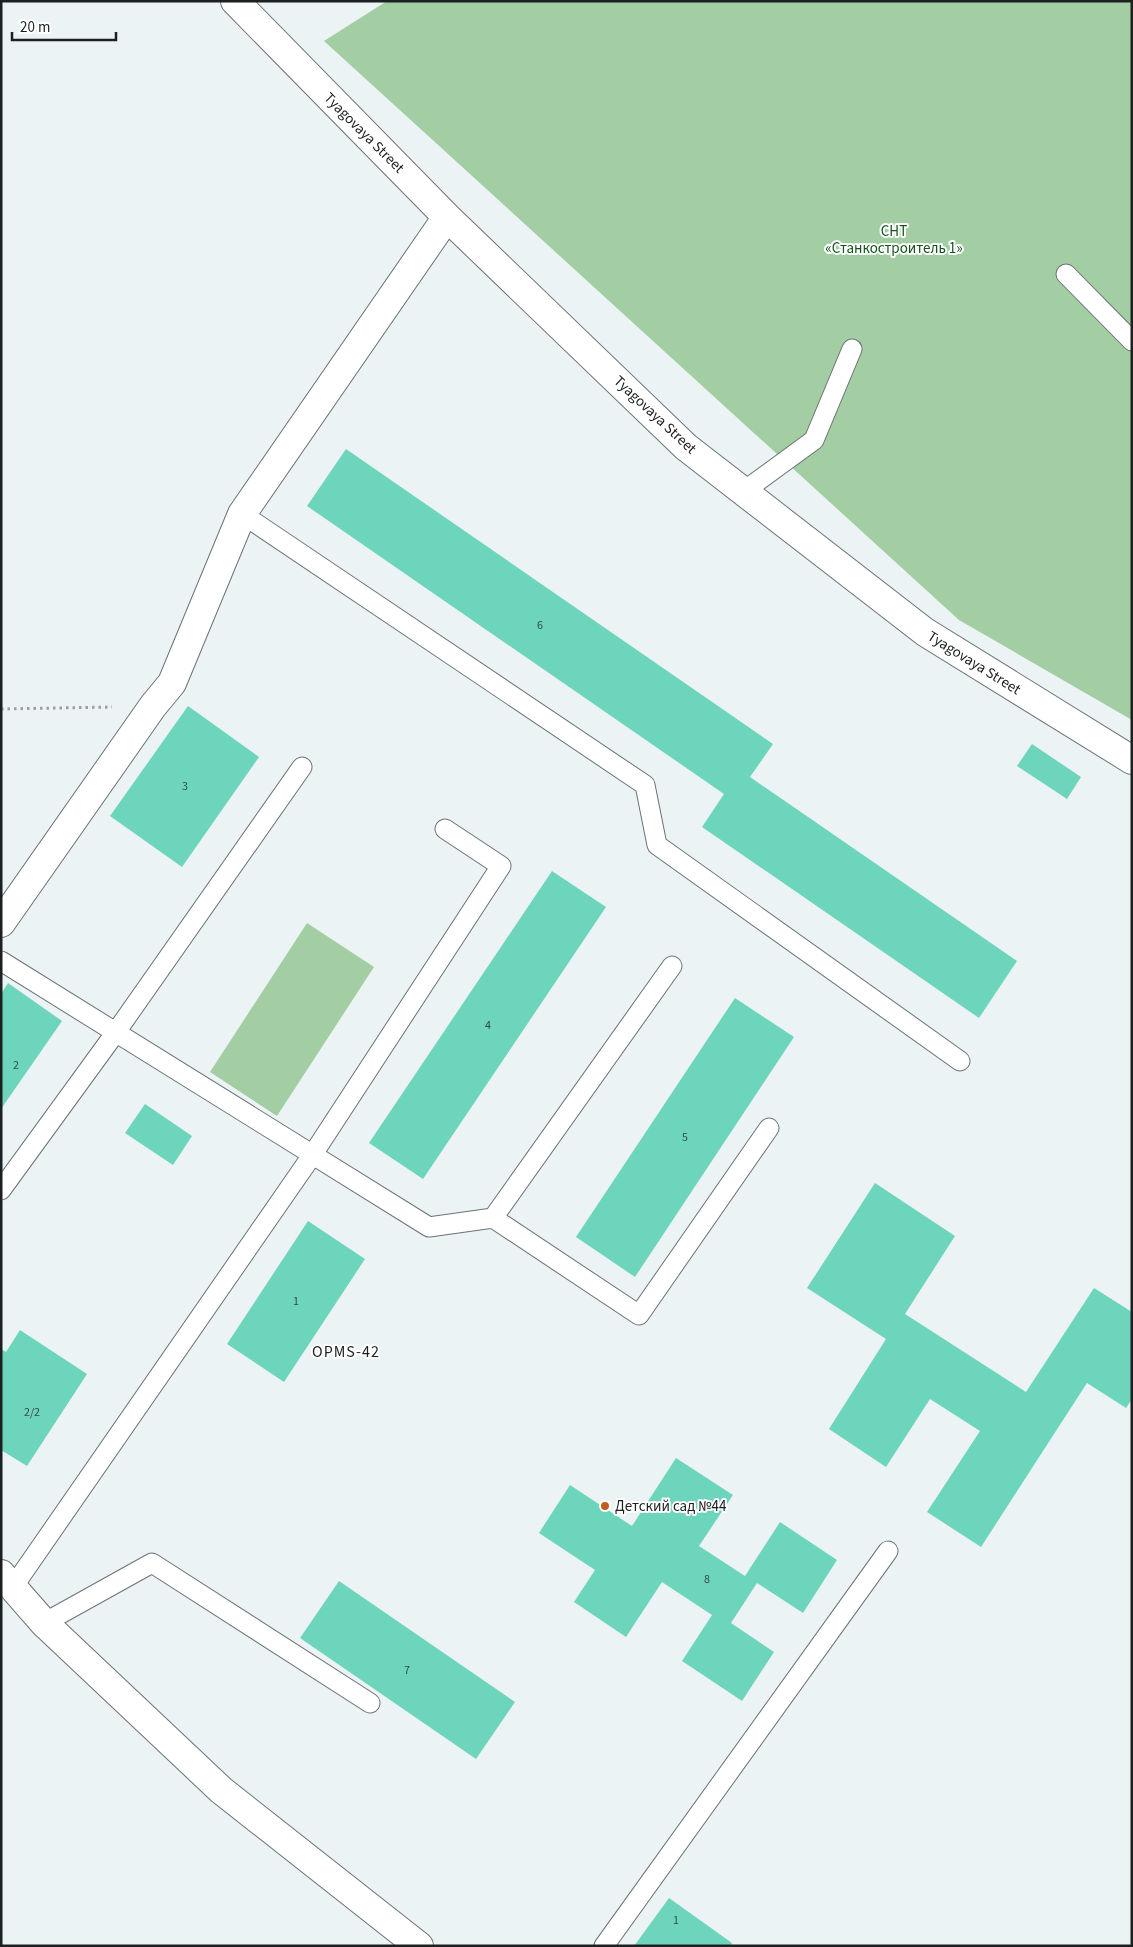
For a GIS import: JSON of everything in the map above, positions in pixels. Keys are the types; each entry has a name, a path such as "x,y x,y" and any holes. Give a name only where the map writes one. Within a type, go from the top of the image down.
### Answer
{"street":[{"name":"Tyagovaya Street","path":"235,1 447,217 686,447 925,632 1132,760"},
{"path":"1,924 153,706 172,683 242,514 447,217"},
{"path":"7,1580 44,1623 220,1790 420,1946"}],"lane":[{"path":"1066,274 1132,341"},
{"path":"744,492 814,440 852,349"},
{"path":"242,514 645,785 657,845 960,1060"},
{"path":"1,1190 116,1032 302,767"},
{"path":"7,1580 313,1154 501,866 445,829"},
{"path":"1,961 429,1227 493,1218 639,1315 769,1128"},
{"path":"493,1218 672,966"},
{"path":"604,1946 888,1551"},
{"path":"44,1623 152,1563 370,1703"}],"path":[{"path":"1,709 153,706"}],"green space":[{"name":"СНТ «Станкостроитель 1»","path":"387,1 1132,1 1132,720 959,620 324,41"},
{"path":"307,923 374,967 277,1116 210,1072"}],"building":[{"path":"346,449 773,744 750,777 1017,961 979,1018 702,827 724,794 307,506"},
{"path":"188,706 259,757 182,867 110,816"},
{"path":"1032,744 1081,777 1067,799 1017,766"},
{"path":"552,871 606,907 423,1179 369,1143"},
{"path":"8,983 62,1021 1,1109 1,994"},
{"path":"735,998 794,1037 635,1277 576,1237"},
{"path":"145,1104 192,1136 173,1165 125,1133"},
{"path":"875,1183 955,1236 905,1314 1026,1392 1094,1288 1132,1312 1132,1399 1126,1408 1087,1383 981,1547 927,1512 980,1431 930,1399 886,1467 829,1429 886,1339 807,1288"},
{"path":"308,1221 365,1259 284,1382 227,1344"},
{"path":"20,1330 87,1374 27,1466 1,1450 1,1349 6,1352"},
{"path":"676,1458 733,1495 699,1546 745,1576 780,1522 837,1560 803,1613 757,1583 731,1623 774,1652 742,1701 682,1661 712,1615 662,1582 626,1637 574,1602 595,1570 539,1533 570,1485 632,1526"},
{"path":"339,1581 515,1702 476,1759 300,1638"},
{"path":"669,1898 732,1943 730,1946 634,1946"}],"place":[{"name":"Детский сад №44","path":"605,1506"}],"district":[{"name":"OPMS-42","path":"346,1352"}]}
